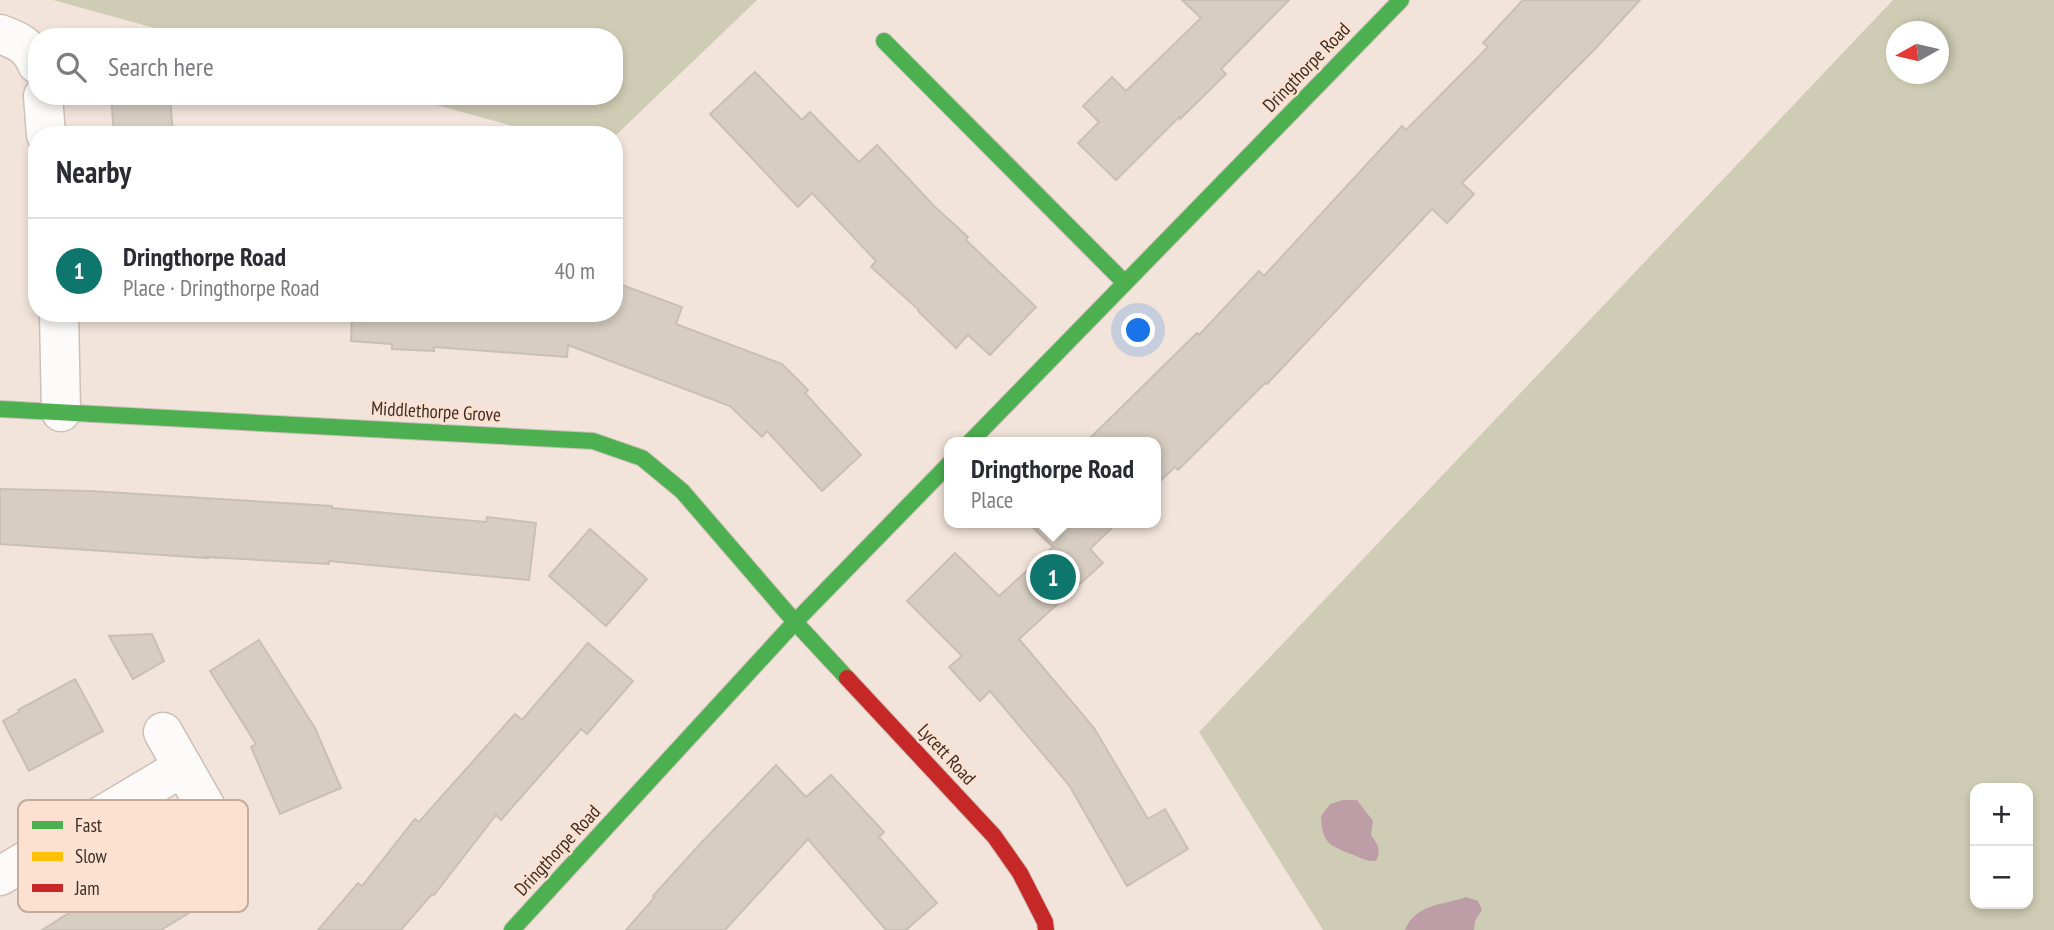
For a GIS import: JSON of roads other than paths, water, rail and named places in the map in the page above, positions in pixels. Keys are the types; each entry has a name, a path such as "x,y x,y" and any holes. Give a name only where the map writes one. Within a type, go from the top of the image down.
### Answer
{"street":[{"name":"Dringthorpe Road","path":"975,437 1401,0"},
{"path":"0,34 20,41 28,50"},
{"path":"884,41 1125,284"},
{"path":"44,105 45,126"},
{"path":"59,322 61,412"},
{"name":"Middlethorpe Grove","path":"0,408 593,441 642,458 682,491 795,622"},
{"name":"Dringthorpe Road","path":"512,930 795,622 944,469"},
{"name":"Lycett Road","path":"795,622 994,836 1020,873 1045,922 1046,930"},
{"path":"163,732 202,800"},
{"path":"128,800 183,767"},
{"path":"0,876 18,865"}],"place":[{"name":"Dringthorpe Road","path":"1053,577"}]}
